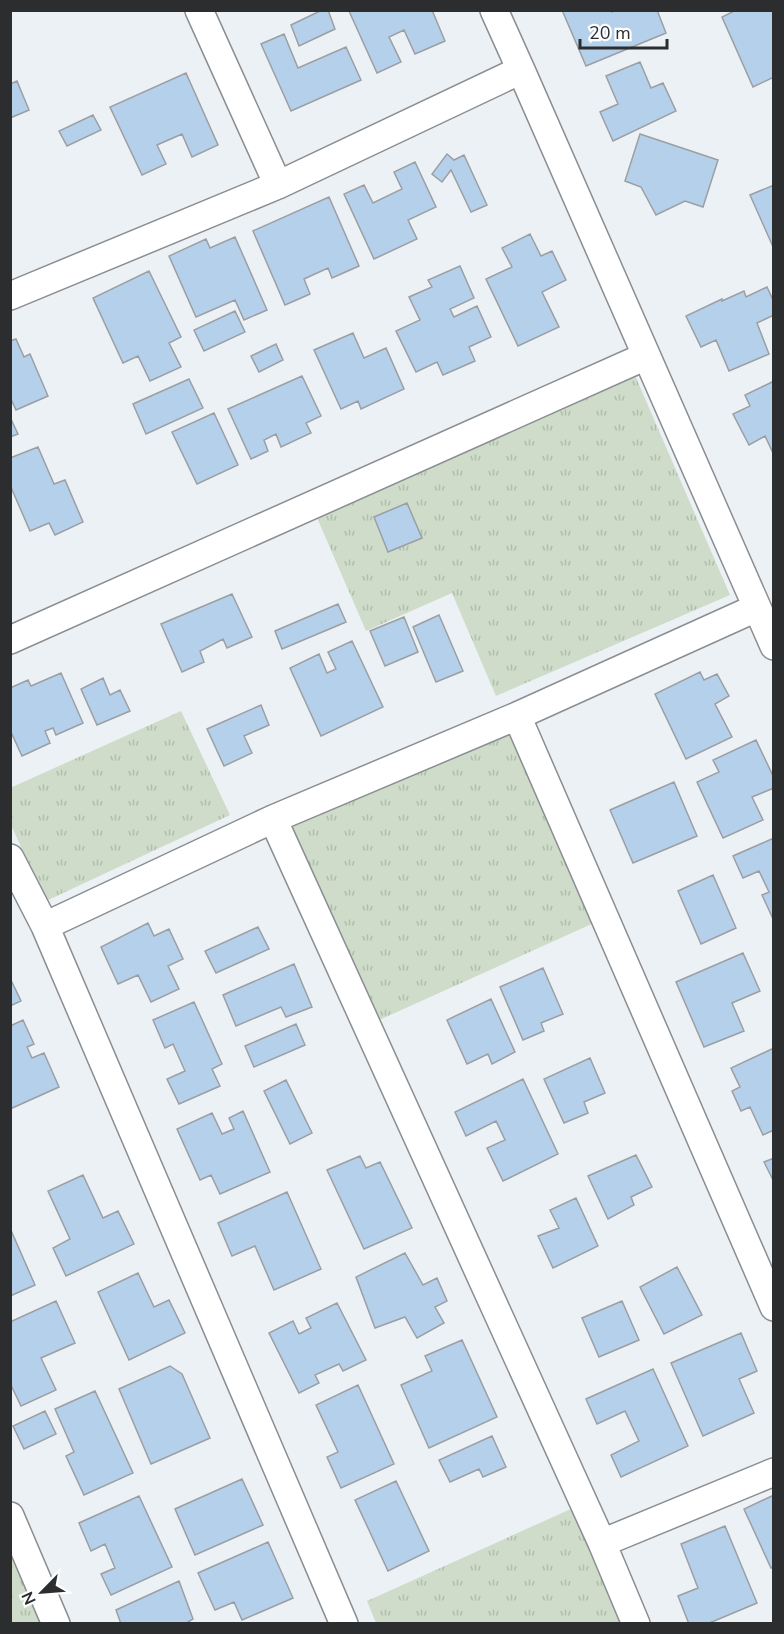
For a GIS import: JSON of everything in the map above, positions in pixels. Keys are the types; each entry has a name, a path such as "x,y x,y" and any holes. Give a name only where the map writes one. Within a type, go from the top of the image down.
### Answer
{"street":[{"path":"199,10 278,185"},
{"path":"494,10 774,646"},
{"path":"10,296 278,185 521,70"},
{"path":"10,640 646,356"},
{"path":"45,926 273,819 517,716 756,608"},
{"path":"517,716 771,1295"},
{"path":"273,819 602,1543 636,1623"},
{"path":"10,858 45,926 344,1623"},
{"path":"602,1543 774,1472"},
{"path":"10,1516 56,1623"}],"green space":[{"path":"634,373 730,595 496,696 452,593 366,631 315,513"},
{"path":"181,711 230,815 46,901 11,825 10,788"},
{"path":"513,732 596,922 377,1021 287,825"},
{"path":"573,1508 622,1623 376,1623 367,1601"},
{"path":"11,1531 50,1623 11,1623"}],"building":[{"path":"322,10 328,10 335,29 299,46 291,25"},
{"path":"432,10 445,41 415,54 404,30 389,37 401,62 377,73 349,11"},
{"path":"562,10 611,10 612,12 616,10 657,10 666,33 586,66"},
{"path":"736,10 774,10 774,77 753,87 722,17"},
{"path":"284,34 298,68 346,47 361,80 291,111 261,44"},
{"path":"640,62 651,88 663,83 676,111 613,141 600,112 618,104 606,76"},
{"path":"186,73 218,145 192,157 182,134 157,145 166,164 142,175 110,107"},
{"path":"17,81 29,110 10,118 10,84"},
{"path":"93,115 101,130 67,146 59,131"},
{"path":"640,134 718,160 703,207 685,201 656,215 641,187 625,181"},
{"path":"447,154 454,160 464,155 487,205 471,212 451,170 442,182 432,174"},
{"path":"415,162 436,207 408,220 417,239 374,259 344,194 364,185 373,203 402,189 394,172"},
{"path":"774,185 774,249 750,195"},
{"path":"329,197 359,266 332,278 328,268 304,279 310,294 285,305 253,231"},
{"path":"530,234 541,256 552,251 566,280 542,292 559,327 518,346 486,279 512,267 502,248"},
{"path":"235,237 267,310 244,320 235,300 196,317 169,256 206,239 210,248"},
{"path":"460,266 474,298 450,309 454,317 477,306 491,337 469,347 475,361 443,375 437,362 416,372 396,331 420,320 409,297 432,287 428,280"},
{"path":"149,271 181,337 169,343 181,367 150,381 138,356 123,363 93,298"},
{"path":"767,287 774,302 774,315 757,323 769,354 729,371 716,340 701,347 686,316 744,291 746,297"},
{"path":"235,311 245,332 204,351 194,330"},
{"path":"353,333 364,358 386,348 404,389 361,409 358,401 341,409 314,350"},
{"path":"16,339 24,357 30,354 48,396 16,410 10,397 10,341"},
{"path":"276,344 283,360 259,372 251,356"},
{"path":"302,376 321,416 306,423 311,433 281,447 276,434 264,440 268,451 251,459 228,409"},
{"path":"189,379 203,408 146,434 133,404"},
{"path":"774,381 773,453 765,436 749,445 733,414 750,406 745,395"},
{"path":"214,413 238,465 197,484 172,432"},
{"path":"10,417 18,434 10,437"},
{"path":"38,447 54,484 65,480 83,522 55,535 49,523 30,531 10,485 10,458"},
{"path":"407,503 422,538 388,552 374,517"},
{"path":"232,594 252,637 227,648 223,639 200,651 204,662 182,672 161,624"},
{"path":"338,604 346,622 282,649 275,631"},
{"path":"439,615 463,671 436,682 413,627"},
{"path":"404,617 418,652 385,666 370,631"},
{"path":"352,641 383,707 321,736 290,668 319,654 327,673 336,669 328,652"},
{"path":"700,672 704,680 717,674 729,696 715,704 732,737 686,759 655,694"},
{"path":"61,673 83,723 56,735 53,728 45,731 50,743 22,756 10,730 10,688 28,680 31,686"},
{"path":"103,678 110,695 120,690 130,711 97,725 81,689"},
{"path":"261,705 269,725 244,736 252,753 224,766 207,729"},
{"path":"756,740 774,778 774,788 752,797 763,820 723,838 697,782 719,772 713,760"},
{"path":"674,782 697,836 633,863 610,810"},
{"path":"774,838 774,921 762,895 769,892 759,871 743,878 733,856"},
{"path":"713,875 736,928 701,944 678,891"},
{"path":"148,923 154,936 169,929 183,959 168,966 179,989 151,1002 138,975 118,984 101,947"},
{"path":"258,927 269,949 216,973 205,951"},
{"path":"743,953 760,991 732,1003 744,1031 704,1047 676,982"},
{"path":"294,964 312,1007 286,1017 281,1007 236,1026 223,995"},
{"path":"543,968 563,1014 541,1023 544,1031 523,1040 500,987"},
{"path":"10,978 21,1001 10,1006"},
{"path":"491,999 515,1052 492,1064 488,1054 467,1064 447,1020"},
{"path":"194,1002 222,1064 212,1069 220,1086 179,1104 167,1079 185,1071 173,1044 165,1048 153,1020"},
{"path":"23,1020 34,1044 27,1047 32,1058 44,1053 59,1087 10,1109 10,1026"},
{"path":"296,1024 305,1045 254,1067 245,1046"},
{"path":"774,1048 774,1130 763,1135 750,1107 741,1111 732,1091 740,1087 731,1068"},
{"path":"590,1058 605,1093 584,1102 588,1113 564,1123 544,1079"},
{"path":"523,1079 558,1154 503,1181 487,1148 505,1140 496,1121 466,1136 455,1112"},
{"path":"286,1080 312,1133 290,1144 264,1091"},
{"path":"243,1111 270,1172 220,1194 211,1175 200,1180 177,1129 212,1113 222,1134 234,1129 229,1118"},
{"path":"636,1155 652,1187 631,1197 634,1205 608,1219 588,1176"},
{"path":"360,1156 366,1168 380,1162 412,1228 364,1249 327,1170"},
{"path":"774,1158 774,1182 764,1162"},
{"path":"83,1175 103,1218 118,1211 134,1244 66,1276 53,1248 70,1239 48,1191"},
{"path":"287,1192 321,1269 274,1290 255,1246 232,1256 218,1223"},
{"path":"576,1198 598,1246 553,1268 538,1236 559,1228 550,1210"},
{"path":"10,1228 35,1285 10,1296"},
{"path":"405,1253 423,1285 437,1278 447,1301 435,1307 444,1323 417,1338 405,1317 375,1328 356,1277"},
{"path":"677,1267 702,1315 664,1334 640,1287"},
{"path":"138,1273 154,1307 169,1300 185,1333 129,1360 98,1292"},
{"path":"56,1301 75,1343 41,1358 56,1390 21,1406 10,1383 10,1322"},
{"path":"622,1301 639,1340 599,1357 582,1318"},
{"path":"337,1303 366,1360 343,1371 339,1364 315,1375 319,1383 299,1393 269,1333 293,1321 299,1334 311,1328 306,1318"},
{"path":"741,1333 757,1371 739,1379 754,1413 703,1436 671,1363"},
{"path":"462,1340 497,1417 429,1448 401,1385 432,1371 425,1356"},
{"path":"170,1366 182,1374 210,1438 151,1464 119,1389"},
{"path":"653,1369 688,1446 621,1477 611,1455 639,1441 625,1411 597,1424 586,1399"},
{"path":"358,1385 394,1464 341,1488 327,1457 338,1452 316,1405"},
{"path":"95,1391 133,1473 84,1495 66,1456 74,1452 55,1409"},
{"path":"45,1411 56,1434 24,1449 13,1426"},
{"path":"492,1436 506,1467 483,1477 479,1469 450,1482 439,1460"},
{"path":"242,1479 263,1525 195,1555 175,1509"},
{"path":"396,1481 429,1551 388,1571 355,1500"},
{"path":"774,1495 774,1567 771,1568 744,1509"},
{"path":"139,1496 172,1567 111,1595 101,1574 115,1568 105,1544 91,1551 79,1523"},
{"path":"725,1526 757,1603 707,1624 689,1624 678,1596 698,1588 681,1544"},
{"path":"268,1542 293,1598 242,1620 234,1602 215,1610 198,1573"},
{"path":"179,1581 193,1619 185,1624 121,1624 116,1610"}]}
